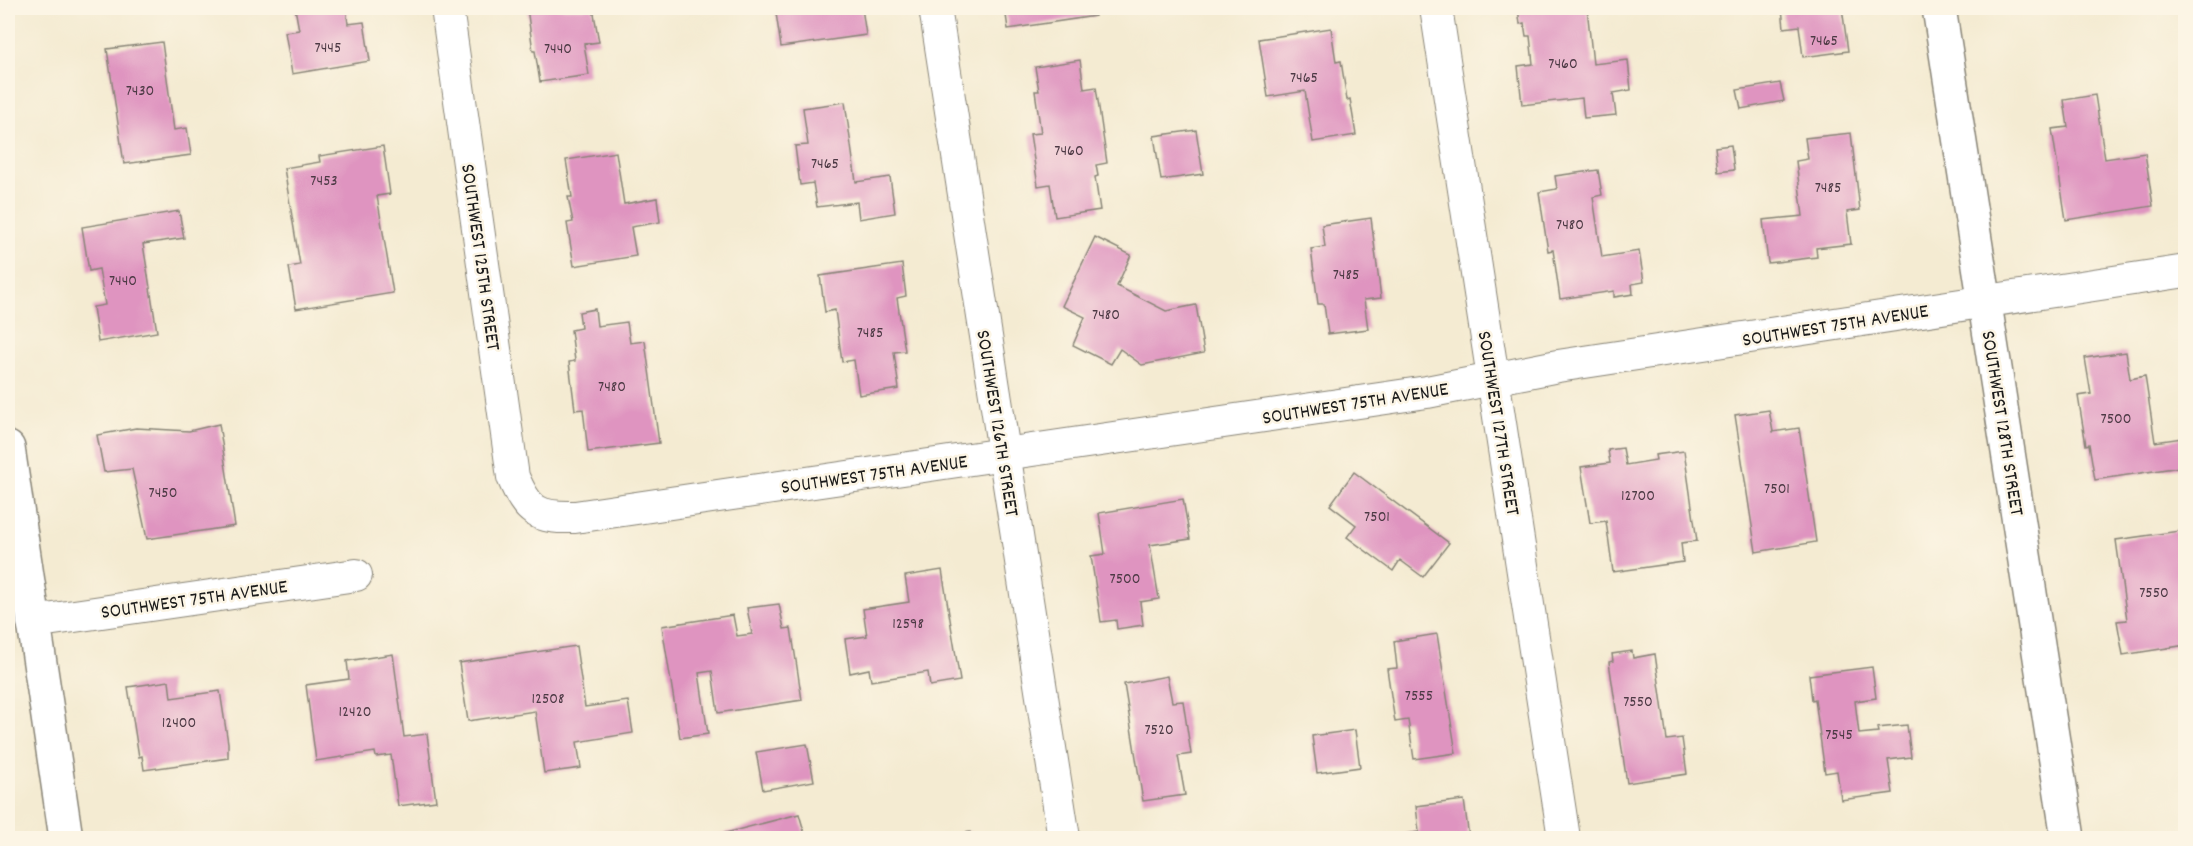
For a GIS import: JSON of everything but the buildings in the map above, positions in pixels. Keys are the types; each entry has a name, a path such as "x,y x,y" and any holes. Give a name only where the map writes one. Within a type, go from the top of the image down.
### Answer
{"street":[{"name":"SOUTHWEST 125TH STREET","path":"447,8 513,477 526,504"},
{"name":"SOUTHWEST 126TH STREET","path":"935,8 1064,838"},
{"name":"SOUTHWEST 127TH STREET","path":"1436,8 1564,838"},
{"name":"SOUTHWEST 128TH STREET","path":"1939,8 2068,838"},
{"name":"SOUTHWEST 75TH AVENUE","path":"526,504 541,513 555,517 575,517 1416,393 1582,363 2186,271"},
{"path":"8,448 66,838"},
{"name":"SOUTHWEST 75TH AVENUE","path":"33,622 356,574"}]}
